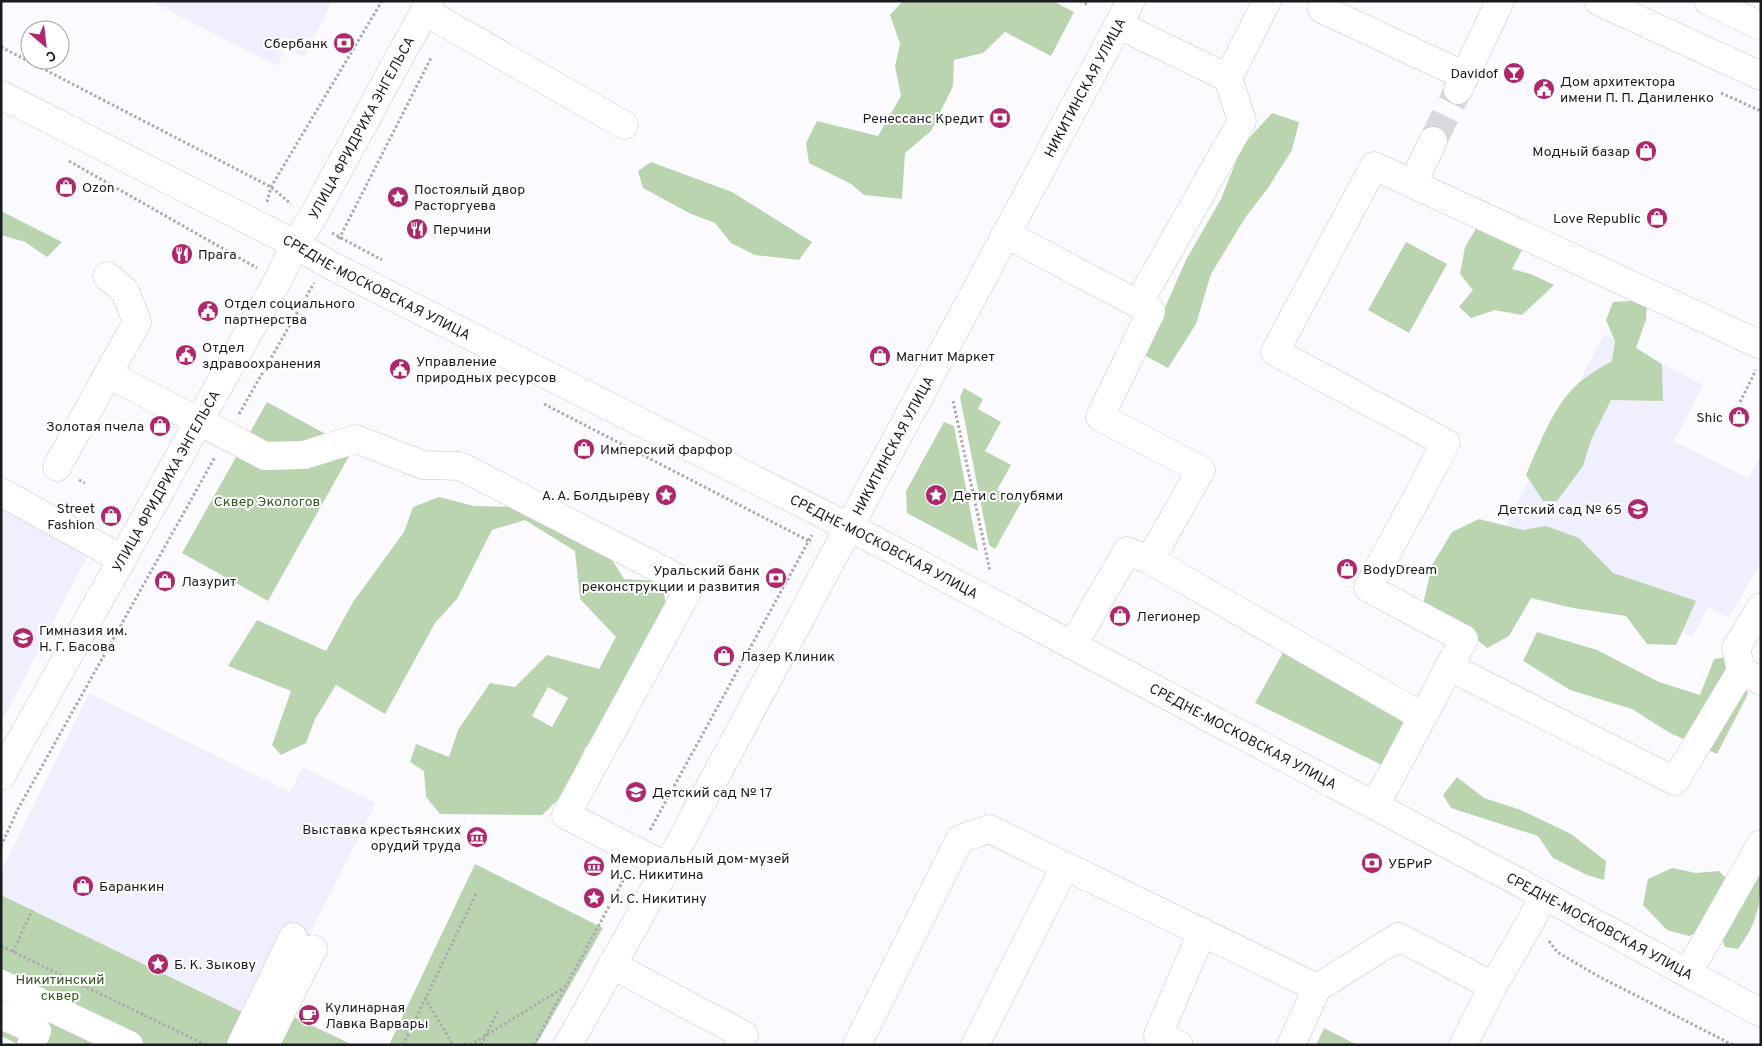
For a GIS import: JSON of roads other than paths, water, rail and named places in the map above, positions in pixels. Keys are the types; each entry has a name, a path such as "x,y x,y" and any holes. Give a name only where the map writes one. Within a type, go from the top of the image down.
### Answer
{"street":[{"path":"1228,78 1267,1"},
{"path":"1322,9 1461,83 1500,1"},
{"path":"1598,1 1761,76"},
{"path":"1708,1 1761,26"},
{"path":"427,6 461,33 624,125"},
{"name":"УЛИЦА ФРИДРИХА ЭНГЕЛЬСА","path":"3,769 198,423 263,275 294,244 310,220 427,6"},
{"path":"1125,13 1228,78 1242,121 1138,304"},
{"name":"НИКИТИНСКАЯ УЛИЦА","path":"568,1045 666,867 1125,13"},
{"name":"СРЕДНЕ-МОСКОВСКАЯ УЛИЦА","path":"1,95 259,228 294,244 338,269 849,527 1543,894 1761,1013"},
{"path":"1413,183 1433,141"},
{"path":"1375,806 1464,639 1368,588 1446,443 1275,352 1374,166 1413,183 1759,357"},
{"path":"1006,234 1151,312 1100,417 1201,470 1150,560"},
{"path":"57,467 137,322 125,291 107,276"},
{"path":"108,374 198,423 265,456 304,455 356,439 423,465 460,466 691,585 566,814 666,867"},
{"path":"1,492 122,559"},
{"path":"1073,645 1127,551 1150,560 1423,716"},
{"path":"1449,667 1676,781 1751,676 1736,648 1761,607"},
{"path":"857,1045 960,839 989,829 1317,988"},
{"path":"1688,973 1761,844"},
{"path":"975,1045 1065,866"},
{"path":"1463,1045 1493,986 1532,919 1543,894"},
{"path":"1179,1045 1158,1034 1202,932"},
{"path":"1291,1045 1317,988 1398,937 1493,986"},
{"path":"241,1045 303,943 266,1045"},
{"path":"612,965 744,1035 739,1045"},
{"path":"1,984 129,1045"},
{"path":"1,1015 37,1031 30,1045"}],"tunnel":[{"path":"1433,141 1458,90"}],"place":[{"name":"Сбербанк","path":"344,43"},
{"name":"Davidof","path":"1514,73"},
{"name":"Дом архитектора имени П. П. Даниленко","path":"1544,89"},
{"name":"Ренессанс Кредит","path":"1000,118"},
{"name":"Модный базар","path":"1646,151"},
{"name":"Ozon","path":"66,187"},
{"name":"Постоялый двор Расторгуева","path":"398,197"},
{"name":"Love Republic","path":"1657,218"},
{"name":"Перчини","path":"417,229"},
{"name":"Прага","path":"182,254"},
{"name":"Отдел социального партнерства","path":"208,311"},
{"name":"Отдел здравоохранения","path":"186,355"},
{"name":"Магнит Маркет","path":"880,356"},
{"name":"Управление природных ресурсов","path":"400,369"},
{"name":"Shic","path":"1739,417"},
{"name":"Золотая пчела","path":"160,426"},
{"name":"Имперский фарфор","path":"584,449"},
{"name":"А. А. Болдыреву","path":"666,495"},
{"name":"Дети с голубями","path":"936,495"},
{"name":"Детский сад № 65","path":"1638,509"},
{"name":"Street Fashion","path":"111,516"},
{"name":"BodyDream","path":"1347,569"},
{"name":"Уральский банк реконструкции и развития","path":"776,578"},
{"name":"Лазурит","path":"165,581"},
{"name":"Легионер","path":"1120,616"},
{"name":"Гимназия им. Н. Г. Басова","path":"23,638"},
{"name":"Лазер Клиник","path":"724,656"},
{"name":"Детский сад № 17","path":"636,792"},
{"name":"Выставка крестьянских орудий труда","path":"477,837"},
{"name":"УБРиР","path":"1372,863"},
{"name":"Мемориальный дом-музей И.С. Никитина","path":"594,866"},
{"name":"Баранкин","path":"83,886"},
{"name":"И. С. Никитину","path":"594,898"},
{"name":"Б. К. Зыкову","path":"158,964"},
{"name":"Кулинарная Лавка Варвары","path":"309,1015"}],"park label":[{"name":"Сквер Экологов","path":"267,501"},
{"name":"Никитинский сквер","path":"60,988"}]}
